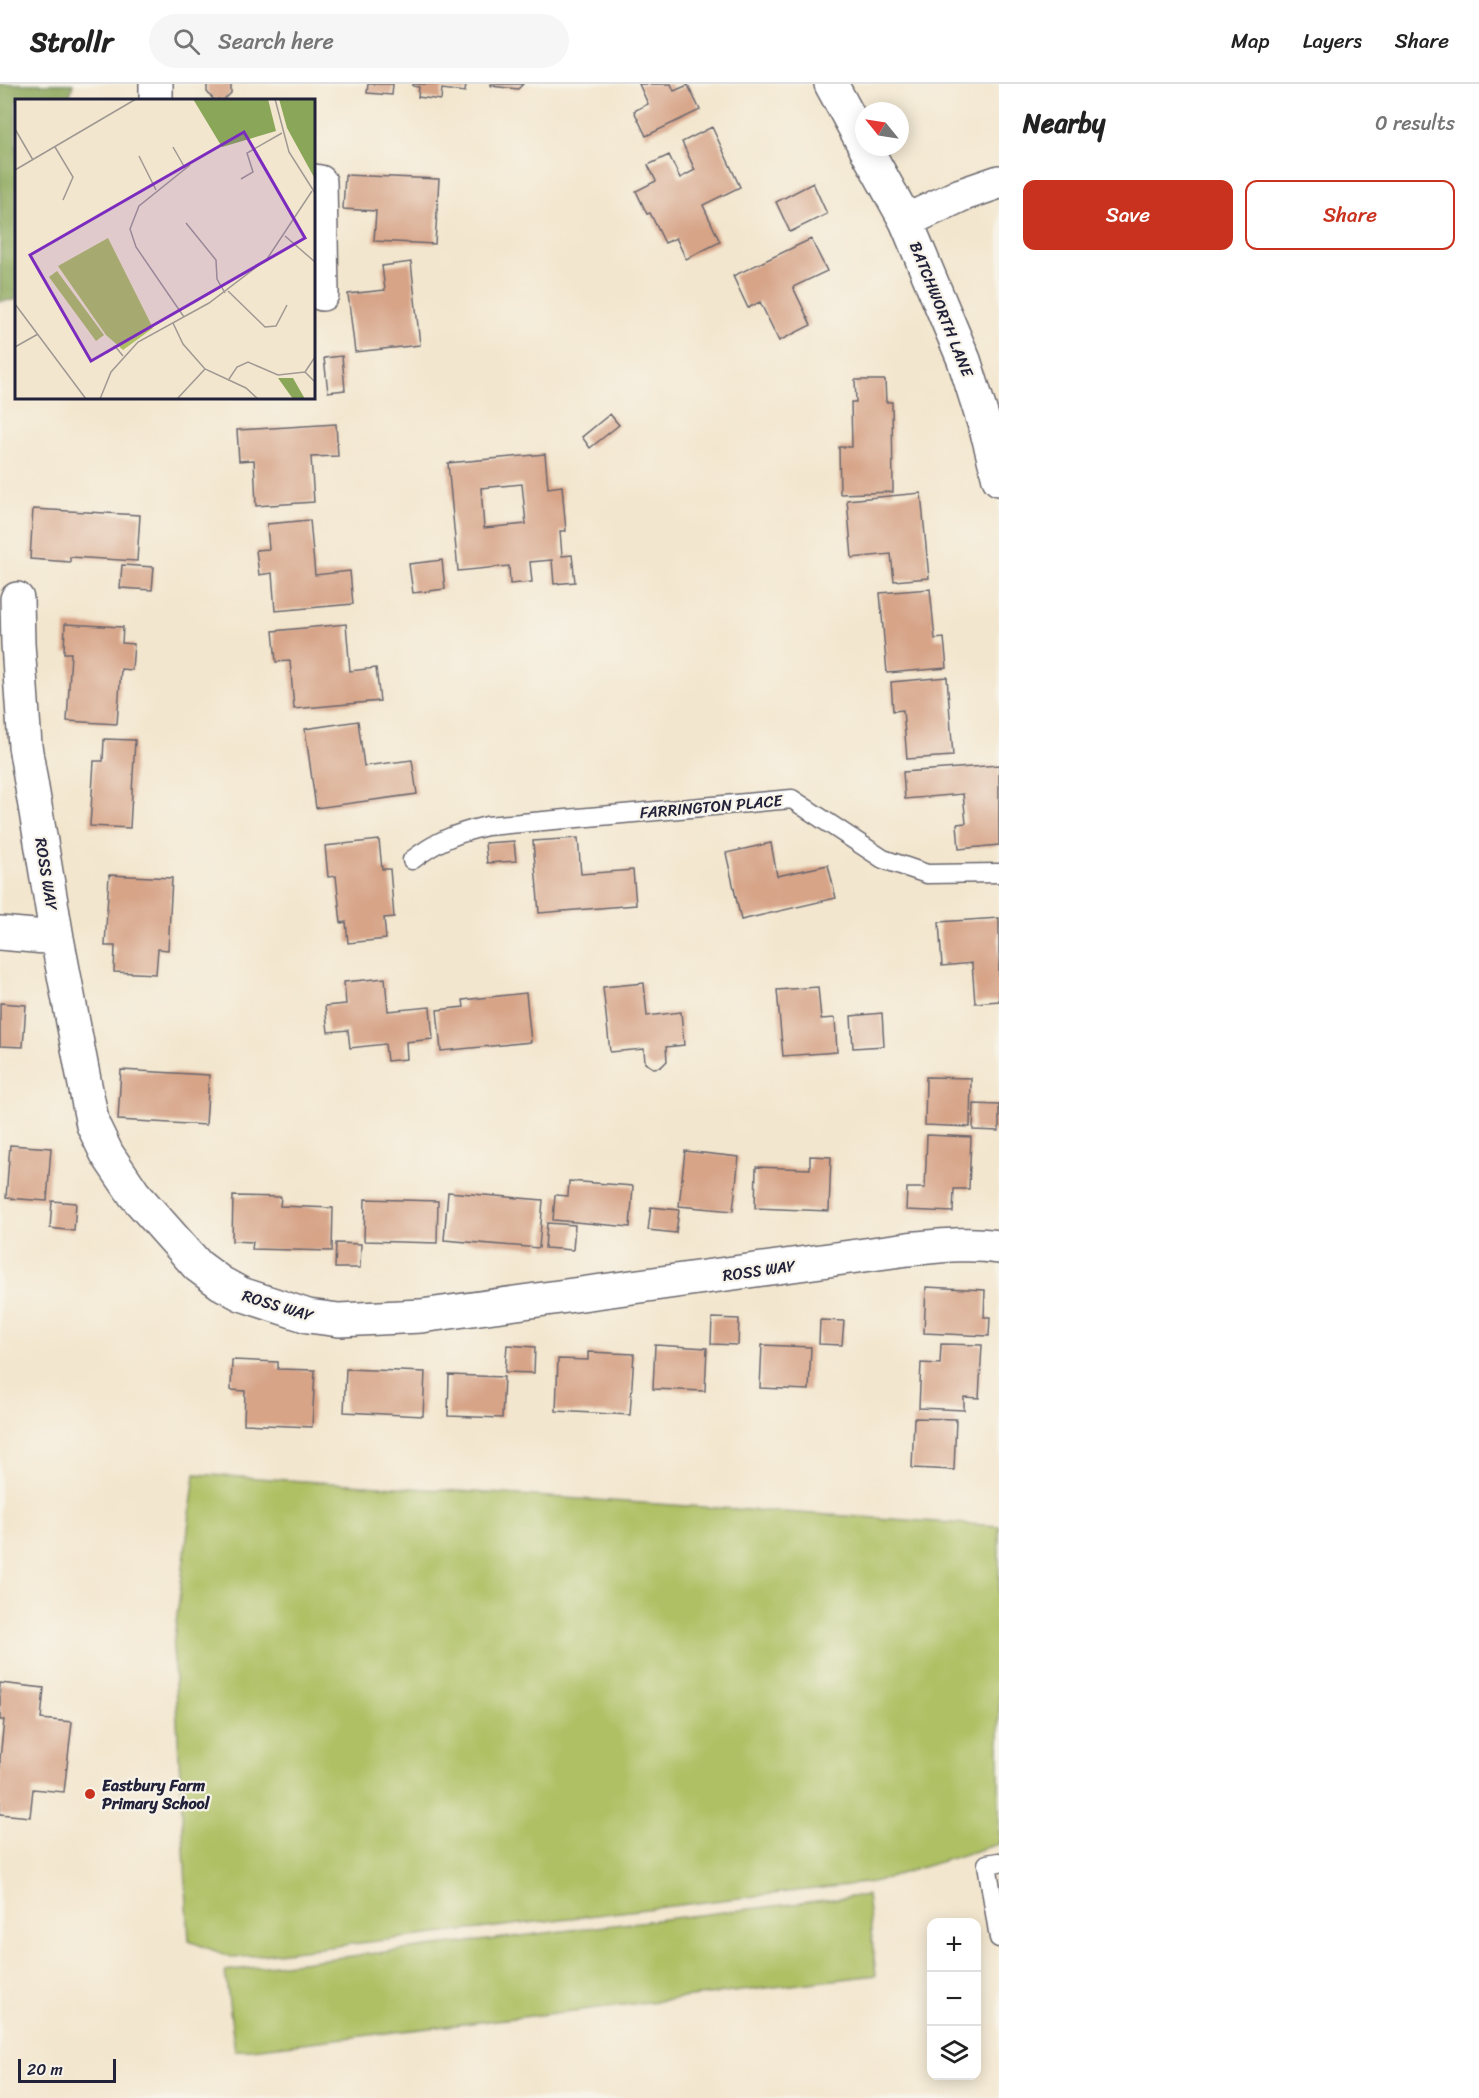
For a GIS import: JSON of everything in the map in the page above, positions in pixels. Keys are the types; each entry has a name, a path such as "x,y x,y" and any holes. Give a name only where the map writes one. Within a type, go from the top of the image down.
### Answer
{"street":[{"name":"BATCHWORTH LANE","path":"831,84 855,128"},
{"name":"BATCHWORTH LANE","path":"870,156 906,221 964,360 999,479"},
{"path":"317,181 322,294"},
{"path":"906,221 961,195 999,182"},
{"name":"ROSS WAY","path":"17,599 9,644 57,938 93,1125 107,1154 134,1194 198,1266 221,1283 240,1294 308,1316 339,1320 421,1316 942,1245 999,1247"},
{"path":"0,933 57,938"}],"lane":[{"name":"FARRINGTON PLACE","path":"412,860 434,843 449,836 487,826 792,799 883,859 927,874 999,873"},
{"path":"999,1862 987,1864 999,1938"}],"green space":[{"path":"0,84 73,84 69,99 15,99 15,300 0,301"},
{"path":"195,1474 999,1526 999,1844 873,1882 234,1958 189,1941 173,1647"},
{"path":"867,1895 876,1975 235,2051 225,1971"}],"building":[{"path":"207,84 231,84 231,93 225,99 213,99 207,92"},
{"path":"368,84 393,84 392,95 367,93"},
{"path":"413,84 466,84 465,92 442,89 441,100 418,97 419,87"},
{"path":"491,84 523,84 518,89 491,86"},
{"path":"639,84 671,84 674,91 688,85 700,110 646,136 634,111 648,104"},
{"path":"712,127 740,187 703,205 720,242 686,259 676,238 665,243 636,191 656,181 648,165 669,155 680,178 695,170 682,142"},
{"path":"345,175 439,179 435,244 374,241 376,211 343,209"},
{"path":"813,183 827,214 790,232 776,202"},
{"path":"811,239 827,271 793,287 811,325 779,341 760,302 748,308 733,276"},
{"path":"411,262 420,345 355,352 348,294 385,290 382,266"},
{"path":"342,356 345,390 328,392 324,358"},
{"path":"855,380 885,380 886,402 892,402 893,492 840,494 839,447 852,447 851,402 856,402"},
{"path":"610,414 619,425 590,448 582,437"},
{"path":"336,424 338,456 311,457 314,502 256,506 254,460 239,461 237,430"},
{"path":"545,454 548,488 562,486 566,531 560,531 562,556 572,555 575,582 554,584 552,560 530,562 532,582 510,584 509,566 458,571 448,463","holes":["522,484 526,524 484,528 481,488"]},
{"path":"921,493 929,578 894,581 891,554 852,558 847,500"},
{"path":"33,509 140,515 137,561 70,557 70,562 30,559"},
{"path":"310,520 315,575 350,571 353,604 275,611 272,573 259,575 256,550 269,549 267,524"},
{"path":"442,560 445,589 413,593 409,564"},
{"path":"122,565 154,567 152,590 120,588"},
{"path":"930,589 935,639 944,638 947,668 887,673 880,593"},
{"path":"65,624 123,627 122,643 134,644 132,670 121,669 117,724 67,721 71,653 64,653"},
{"path":"346,624 350,671 376,668 380,701 294,709 290,661 276,662 273,631"},
{"path":"947,677 953,756 907,759 903,710 893,711 891,682"},
{"path":"358,721 364,766 412,760 417,794 316,808 305,729"},
{"path":"104,739 135,740 130,828 90,826 94,761 103,761"},
{"path":"999,765 999,845 959,849 957,824 966,823 963,794 905,799 903,772"},
{"path":"578,838 581,874 633,870 636,905 539,913 533,841"},
{"path":"379,840 382,869 390,869 394,917 384,918 386,939 348,943 346,922 341,923 336,876 328,877 325,846"},
{"path":"514,841 516,861 487,863 485,843"},
{"path":"771,843 777,876 828,865 836,898 741,920 726,853"},
{"path":"109,875 172,878 168,950 158,949 156,974 114,972 115,946 105,946"},
{"path":"999,918 999,1001 975,1003 972,963 942,966 939,922"},
{"path":"385,978 388,1011 430,1007 433,1039 406,1042 407,1059 387,1061 385,1044 350,1048 348,1030 328,1032 325,1006 346,1004 344,982"},
{"path":"644,983 647,1016 681,1012 684,1045 666,1047 667,1061 661,1067 653,1068 645,1063 644,1049 610,1052 603,987"},
{"path":"818,987 821,1019 835,1018 837,1052 783,1056 777,990"},
{"path":"526,993 531,1042 441,1051 437,1010 464,1007 463,1000"},
{"path":"0,1003 26,1005 23,1047 0,1046"},
{"path":"882,1013 884,1046 853,1048 851,1016"},
{"path":"121,1070 209,1075 206,1125 118,1120"},
{"path":"926,1077 971,1078 970,1127 925,1125"},
{"path":"974,1104 999,1105 999,1131 973,1130"},
{"path":"927,1135 971,1137 969,1189 954,1189 953,1212 906,1210 907,1188 925,1188"},
{"path":"10,1145 51,1148 47,1201 6,1198"},
{"path":"685,1151 739,1157 733,1211 679,1206"},
{"path":"810,1156 831,1157 829,1211 755,1208 756,1167 810,1169"},
{"path":"569,1181 633,1186 630,1227 553,1220 555,1195 568,1196"},
{"path":"448,1192 543,1200 539,1248 444,1240"},
{"path":"233,1196 281,1197 280,1206 333,1208 332,1251 252,1249 253,1242 232,1241"},
{"path":"365,1199 438,1201 437,1243 364,1241"},
{"path":"52,1201 76,1203 74,1231 50,1228"},
{"path":"651,1207 679,1210 676,1233 648,1230"},
{"path":"547,1223 575,1225 573,1250 545,1248"},
{"path":"336,1243 361,1244 360,1268 335,1268"},
{"path":"926,1287 985,1290 984,1317 990,1317 989,1336 924,1333"},
{"path":"712,1318 739,1319 738,1345 711,1344"},
{"path":"820,1320 844,1321 842,1345 819,1344"},
{"path":"941,1344 982,1345 979,1398 964,1397 964,1410 919,1408 921,1363 940,1364"},
{"path":"507,1345 535,1347 534,1373 505,1372"},
{"path":"655,1345 707,1348 705,1391 653,1389"},
{"path":"762,1345 811,1347 809,1390 760,1388"},
{"path":"588,1352 634,1354 630,1415 556,1411 558,1359 588,1360"},
{"path":"232,1360 278,1362 278,1369 315,1370 312,1427 244,1424 245,1391 231,1390"},
{"path":"346,1369 425,1372 423,1416 344,1412"},
{"path":"449,1375 504,1377 502,1418 448,1416"},
{"path":"914,1418 956,1419 954,1470 912,1468"},
{"path":"0,1683 44,1688 41,1719 72,1722 64,1792 33,1789 30,1817 0,1814 0,1759 4,1720 0,1720"}],"place":[{"name":"Eastbury Farm Primary School","path":"90,1794"}]}
